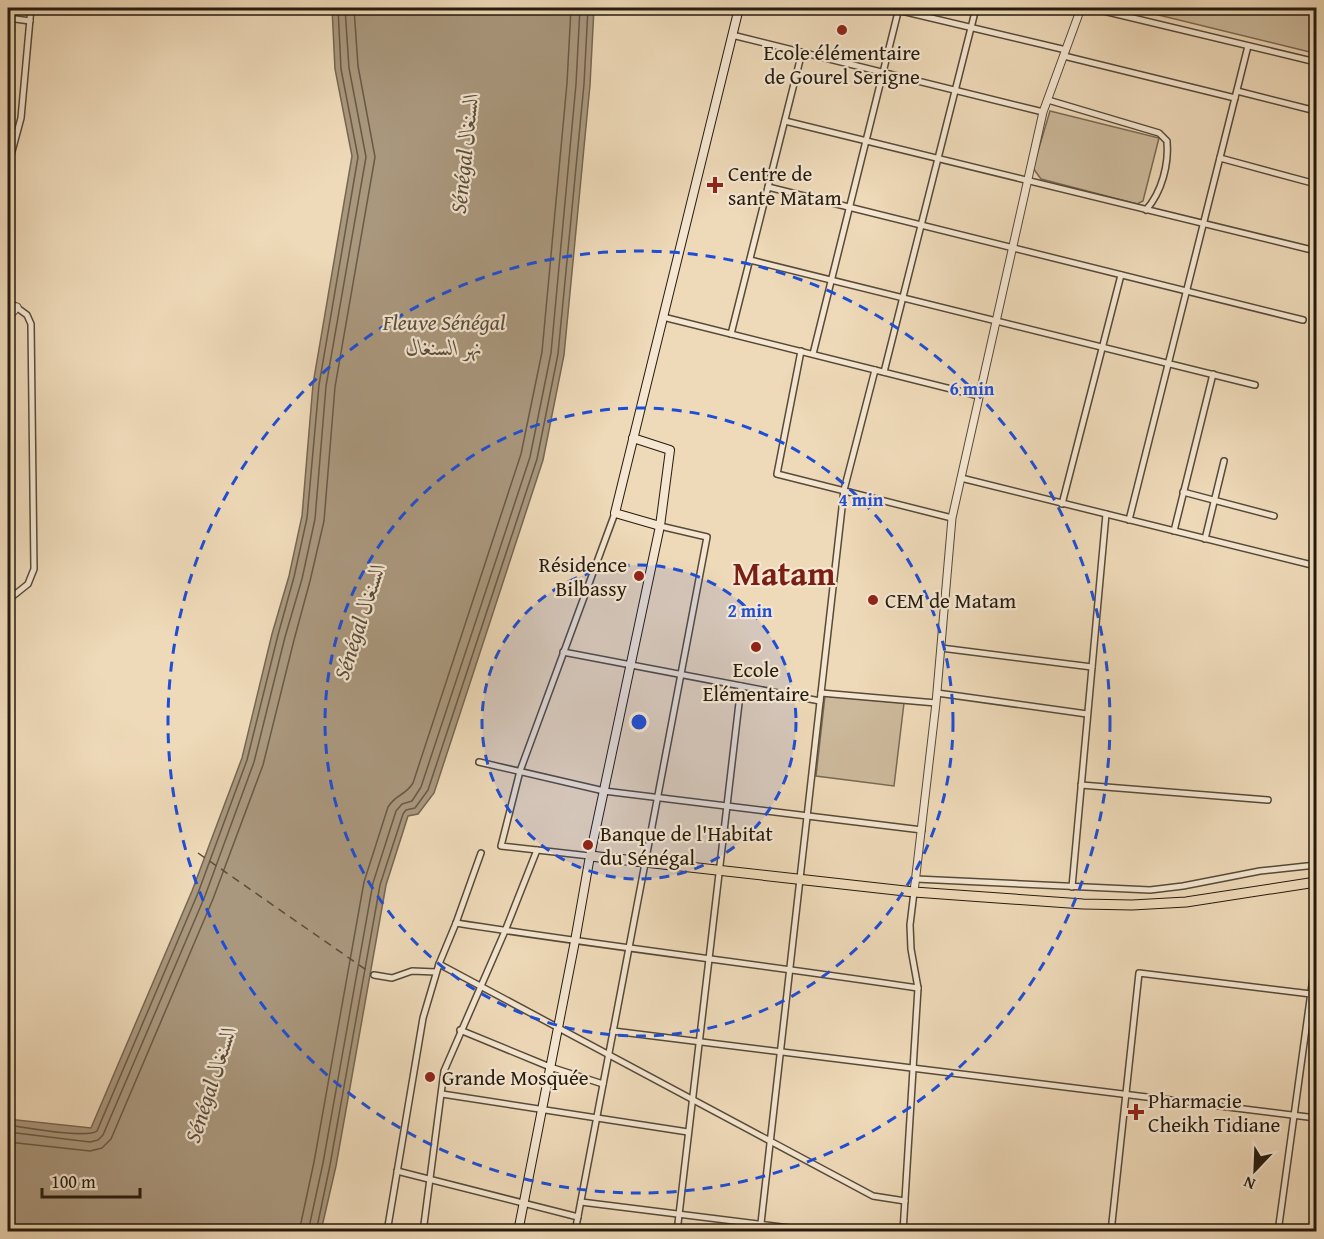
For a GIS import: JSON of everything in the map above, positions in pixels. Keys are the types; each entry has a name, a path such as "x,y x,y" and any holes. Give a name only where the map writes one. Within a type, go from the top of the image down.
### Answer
{"main road":[{"path":"660,526 615,513 739,8"},
{"path":"518,1232 590,856 660,526 670,450 633,438"},
{"path":"590,856 914,892 1083,904 1132,905 1219,898 1317,882"}],"street":[{"path":"8,179 9,154 21,118 31,8"},
{"path":"889,8 971,27 1065,53 1317,111"},
{"path":"884,372 976,8"},
{"path":"903,1232 918,988 910,925 936,703 952,518 1043,112 1081,8"},
{"path":"1091,8 1317,62"},
{"path":"813,354 899,9"},
{"path":"8,18 30,21"},
{"path":"732,35 1043,112"},
{"path":"1129,520 1248,46"},
{"path":"731,334 802,52"},
{"path":"1048,100 1159,133 1167,141 1167,162 1157,192 1146,210"},
{"path":"785,121 1317,251"},
{"path":"1220,158 1317,183"},
{"path":"768,187 1303,320"},
{"path":"750,260 1255,385"},
{"path":"1062,504 1121,274"},
{"path":"8,301 27,315 32,324 34,569 28,584 8,600"},
{"path":"8,318 17,307"},
{"path":"663,317 979,396"},
{"path":"801,351 777,474 952,518"},
{"path":"760,1232 844,490 875,370"},
{"path":"1174,531 1213,374"},
{"path":"1205,539 1224,461"},
{"path":"961,478 1317,566"},
{"path":"1184,492 1275,516"},
{"path":"590,856 501,846 520,771 615,513"},
{"path":"1072,887 1106,514"},
{"path":"575,1232 707,537 660,526"},
{"path":"941,648 1092,667"},
{"path":"563,652 820,701"},
{"path":"677,1232 741,686"},
{"path":"821,693 936,703"},
{"path":"937,693 1087,714"},
{"path":"478,762 604,791 922,830"},
{"path":"1081,785 1268,800"},
{"path":"423,1232 444,1071 505,931 537,850"},
{"path":"387,1232 423,1018 436,972 480,853"},
{"path":"916,879 1133,890 1183,886 1260,871 1317,865"},
{"path":"1132,905 1133,890"},
{"path":"456,923 918,988"},
{"path":"1278,1232 1317,956"},
{"path":"439,964 873,1196 905,1201"},
{"path":"374,975 392,978 412,971 436,972"},
{"path":"1111,1232 1139,973 1311,994"},
{"path":"460,1030 550,1067 603,1084"},
{"path":"613,1031 1317,1118"},
{"path":"442,1094 688,1132"},
{"path":"398,1171 578,1217"},
{"path":"581,1202 822,1232"}],"shaded area":[{"path":"1143,8 1316,8 1314,53 1142,11"},
{"path":"1050,111 1159,138 1143,201 1137,204 1041,179 1033,168"},
{"path":"825,696 904,703 894,786 816,776"}],"water":[{"name":"Fleuve Sénégal نهر السنغال","path":"332,8 594,8 590,85 564,355 543,460 434,793 418,814 408,816 386,885 336,1166 321,1231 8,1231 8,1119 91,1128 192,891 242,758 272,634 289,576 302,516 313,384 352,156 335,69"}],"ferry route":[{"path":"198,853 372,974"}],"place":[{"name":"Ecole élémentaire de Gourel Serigne","path":"842,30"},
{"name":"Centre de sante Matam","path":"715,185"},
{"name":"Résidence Bilbassy","path":"639,576"},
{"name":"CEM de Matam","path":"873,600"},
{"name":"Ecole Elémentaire","path":"756,647"},
{"name":"Banque de l'Habitat du Sénégal","path":"588,845"},
{"name":"Grande Mosquée","path":"430,1077"},
{"name":"Pharmacie Cheikh Tidiane","path":"1136,1112"}],"district":[{"name":"Matam","path":"784,573"}],"water label":[{"name":"Sénégal السنغال","path":"464,153"},
{"name":"Sénégal السنغال","path":"359,621"},
{"name":"Sénégal السنغال","path":"210,1084"}]}
